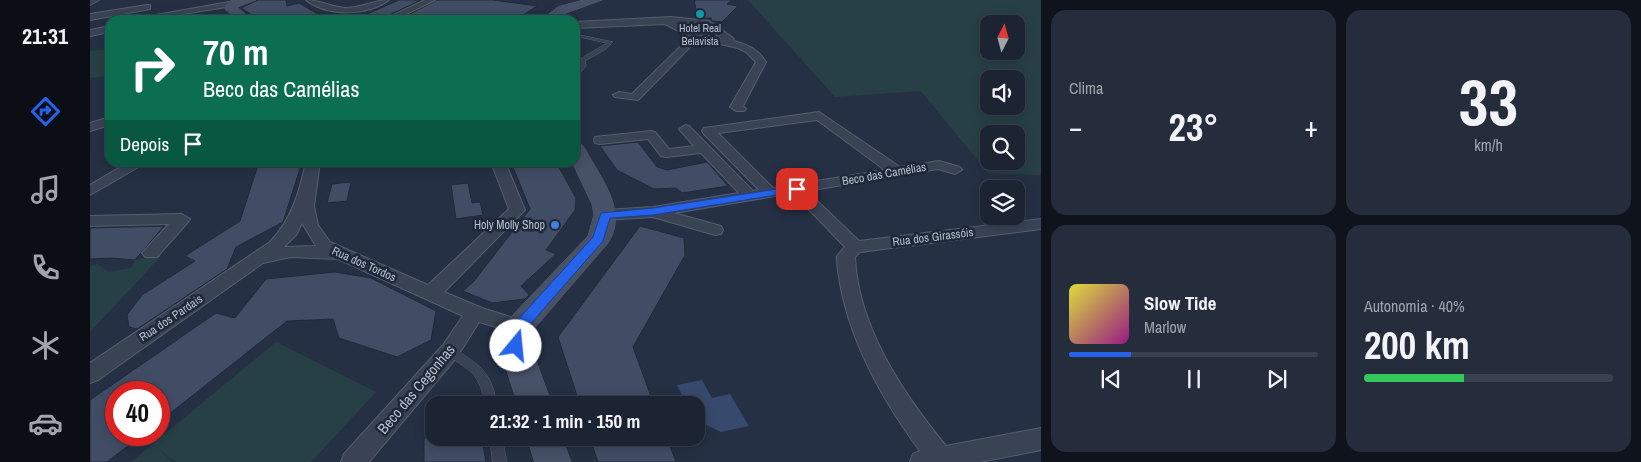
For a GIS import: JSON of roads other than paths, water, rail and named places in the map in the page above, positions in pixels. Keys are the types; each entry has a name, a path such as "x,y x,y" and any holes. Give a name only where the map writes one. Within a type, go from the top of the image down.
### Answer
{"street":[{"path":"90,3 95,0"},
{"path":"162,15 250,0"},
{"path":"310,0 332,9 345,11 367,7 385,0"},
{"path":"346,0 367,7"},
{"path":"398,15 431,0"},
{"path":"554,15 562,10 596,0"},
{"path":"235,3 229,7 239,15"},
{"path":"90,17 158,5"},
{"path":"181,15 206,14"},
{"path":"580,25 684,20 706,23 736,45"},
{"path":"653,21 672,22 696,36 736,45 755,53 761,62 736,107 740,110"},
{"path":"90,33 105,30"},
{"path":"619,95 634,98 696,36"},
{"path":"770,193 708,131 819,116 897,172"},
{"path":"90,126 105,122"},
{"path":"685,129 750,196"},
{"path":"600,140 651,135 666,154 705,149"},
{"path":"532,396 516,346 519,327 599,238 605,215 603,204 580,159"},
{"name":"Beco das Camélias","path":"605,215 653,212 939,165 955,170"},
{"path":"91,194 132,167"},
{"name":"Rua dos Tordos","path":"312,167 306,199 312,231 324,246 475,313 519,327"},
{"path":"431,293 517,210 500,167"},
{"path":"797,189 855,247 846,256 846,267 859,318 881,373 931,460 1041,439"},
{"name":"Rua dos Pardais","path":"90,374 276,246 290,231 306,199"},
{"path":"653,212 715,230"},
{"path":"90,222 182,219 151,253"},
{"name":"Rua dos Girassóis","path":"855,247 1041,224"},
{"path":"253,262 289,252 310,251 341,254"},
{"name":"Beco das Cegonhas","path":"353,462 450,351 475,313"},
{"path":"548,446 553,462"}],"lane":[{"path":"580,36 611,42 600,52 590,53 582,60 580,69"},
{"path":"450,351 482,373 488,386 490,396"},
{"path":"497,446 500,462"}],"water":[{"path":"702,380 712,398 730,394 749,426 721,432 705,424 705,396 682,396 677,385"}],"place":[{"name":"Hotel Real Belavista","path":"700,14"},
{"name":"Holy Molly Shop","path":"555,225"}]}
